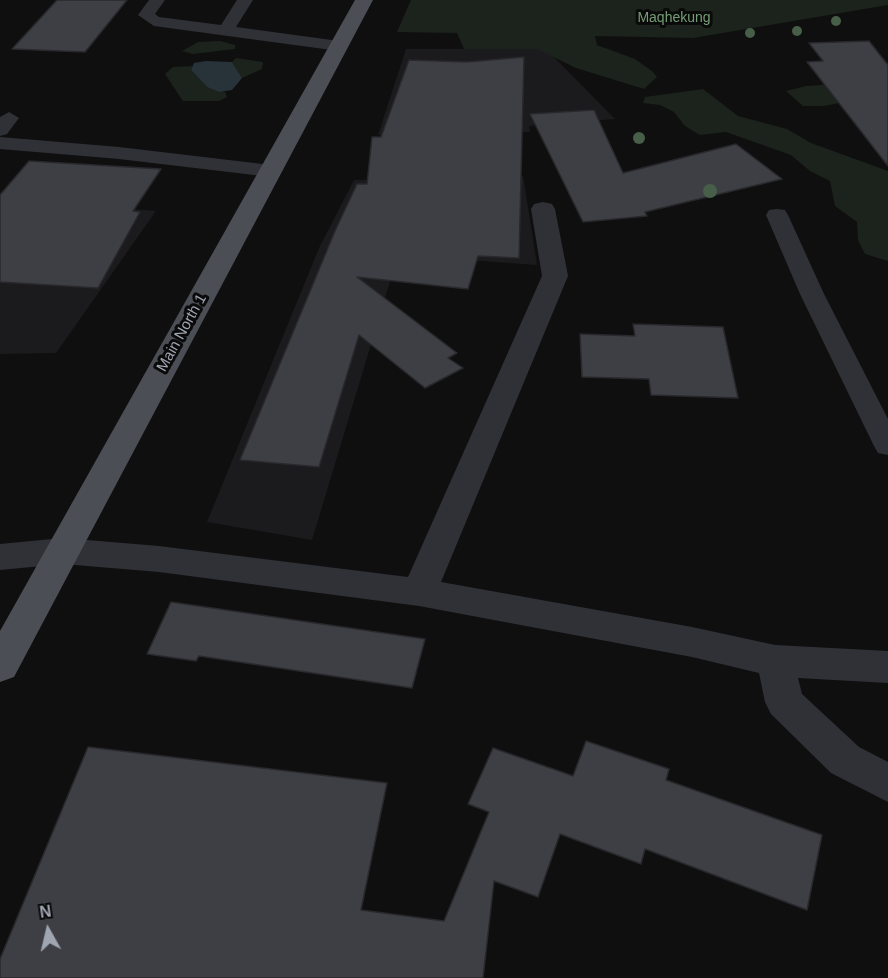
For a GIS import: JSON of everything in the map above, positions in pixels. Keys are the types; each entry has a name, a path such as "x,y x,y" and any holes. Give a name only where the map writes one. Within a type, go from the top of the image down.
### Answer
{"main road":[{"name":"Main North 1","path":"0,666 272,171 363,0"}],"street":[{"path":"419,592 516,362 555,276 543,209"},
{"path":"0,556 63,551 159,559 419,592 692,642 775,661 888,667"},
{"path":"775,661 784,702 846,760 888,783"}],"lane":[{"path":"157,0 146,15 154,21 339,46"},
{"path":"225,31 245,0"},
{"path":"0,143 119,153 272,171"},
{"path":"777,215 812,294 888,446"}],"shaded area":[{"path":"406,49 546,49 615,119 529,126 530,132 378,135"},
{"path":"232,62 242,78 232,90 219,92 207,87 191,70 194,63"},
{"path":"523,176 537,265 398,255 312,540 207,522 319,248 354,180"},
{"path":"63,204 156,211 56,353 0,354 0,206"}],"green space":[{"name":"Maqhekung","path":"411,0 888,0 888,5 693,38 595,36 597,45 635,59 652,71 657,77 644,89 576,68 537,49 464,49 457,33 397,32"},
{"path":"220,41 235,45 235,49 193,54 182,51 198,42"},
{"path":"236,58 263,62 262,69 242,78 232,62"},
{"path":"193,66 191,70 207,87 225,92 227,97 219,101 183,101 165,74 173,67"},
{"path":"837,84 839,103 824,106 803,106 786,91 806,86"},
{"path":"703,89 738,116 787,129 811,143 888,171 888,261 865,254 858,240 857,222 835,206 830,181 810,171 791,155 726,132 700,135 685,126 674,112 660,105 643,103 645,97"}],"building":[{"path":"57,0 127,0 85,52 12,49"},
{"path":"869,41 888,65 888,166 807,62 823,61 809,43"},
{"path":"524,57 519,258 478,256 468,289 357,277 457,353 448,358 463,368 425,388 359,335 319,467 240,460 335,231 357,184 367,184 372,137 381,137 409,60 467,62"},
{"path":"594,110 623,173 736,144 782,179 645,212 647,216 583,222 530,114"},
{"path":"29,161 161,169 133,211 140,212 98,288 0,282 0,195"},
{"path":"633,324 723,327 738,398 651,395 649,379 582,377 580,334 635,336"},
{"path":"171,602 425,639 412,688 199,656 196,661 147,654"},
{"path":"586,741 669,769 666,780 822,835 807,910 645,849 641,864 560,834 538,897 494,881 483,978 0,978 0,959 88,747 387,783 361,910 444,921 489,812 468,804 493,748 573,776"}]}
